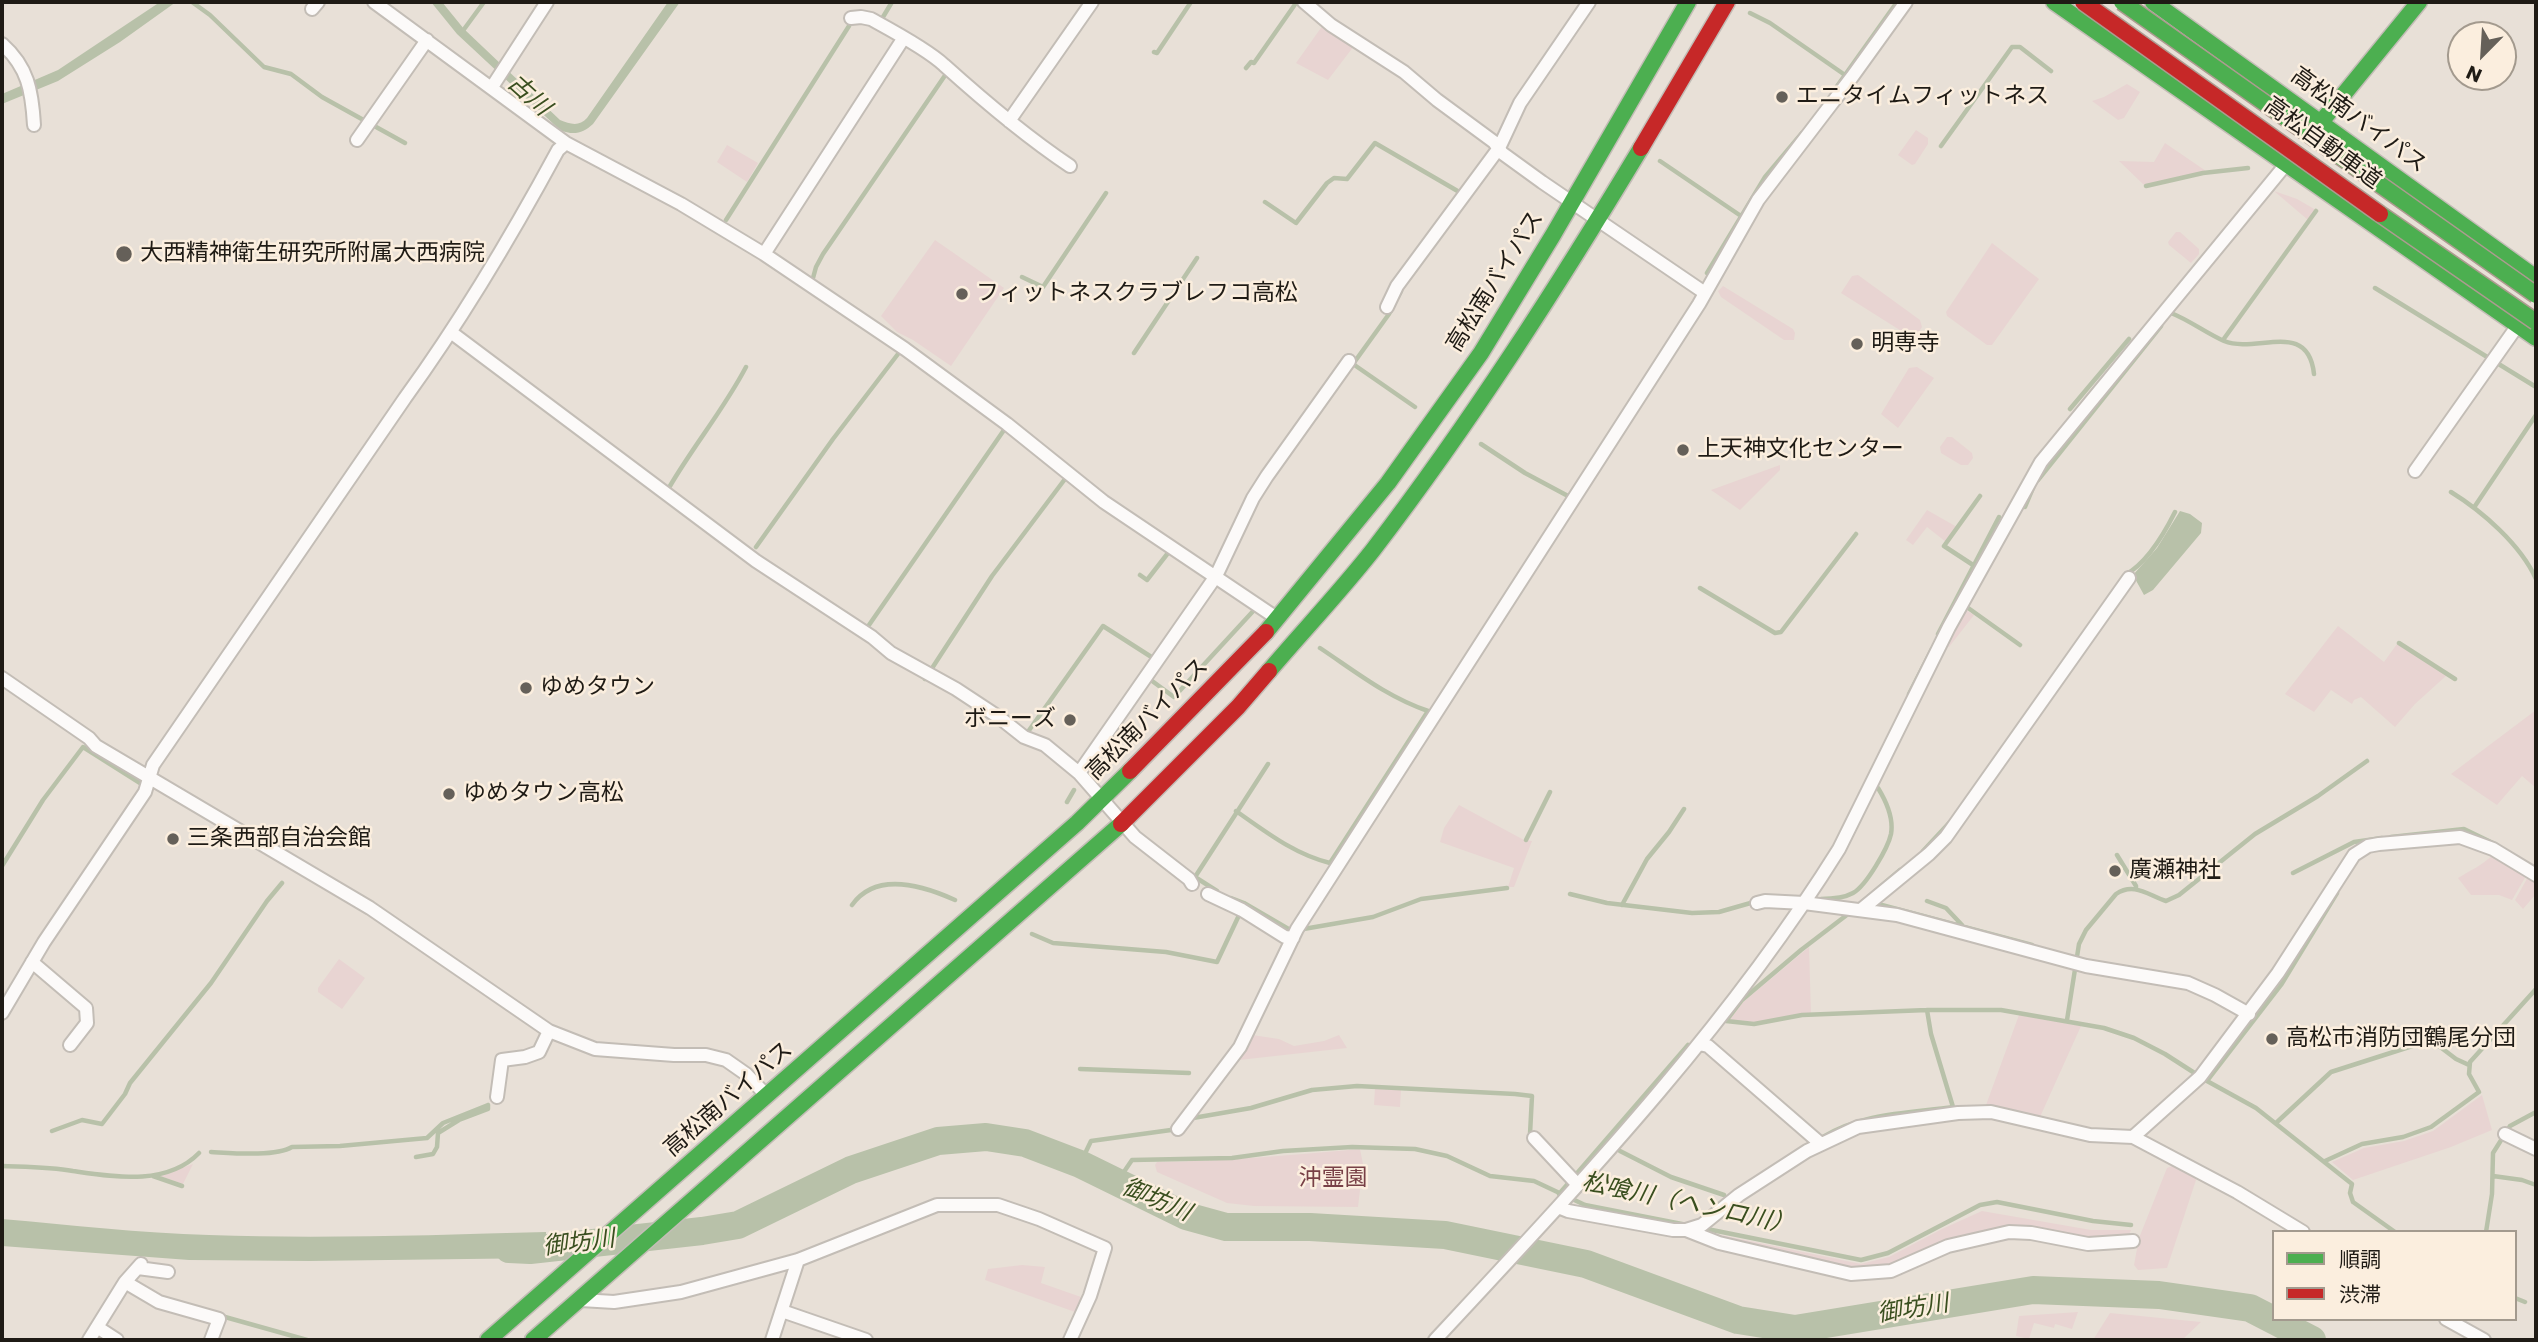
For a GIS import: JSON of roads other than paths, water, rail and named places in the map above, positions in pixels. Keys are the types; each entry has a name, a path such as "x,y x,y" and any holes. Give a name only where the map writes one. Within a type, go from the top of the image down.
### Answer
{"main road":[{"name":"高松南バイパス","path":"488,1340 978,912 1102,799 1188,715 1278,619 1347,536 1481,353 1572,203 1688,2"},
{"path":"533,1340 1123,823 1238,706 1371,552 1507,363 1597,221 1727,2"},
{"path":"2054,2 2536,338"},
{"path":"2077,2 2252,126 2287,163"},
{"name":"高松自動車道","path":"2083,2 2361,201 2536,322"},
{"name":"高松自動車道","path":"2122,2 2536,295"},
{"path":"2128,2 2270,102 2321,122"},
{"name":"高松南バイパス","path":"2153,2 2536,278"},
{"path":"2287,163 2419,2"}],"street":[{"path":"374,2 427,40 499,76 566,143 681,204 764,254 942,376 1104,502 1278,619"},
{"path":"499,76 547,2"},
{"path":"1009,121 1092,2"},
{"path":"1304,2 1331,25 1404,72 1502,153 1705,293"},
{"path":"1388,307 1397,286 1499,148 1520,103 1589,2"},
{"path":"1178,1129 1240,1048 1293,938 1705,293 1758,200 1906,2"},
{"path":"851,18 870,19 943,64 959,81 1070,166"},
{"path":"764,254 903,38"},
{"path":"357,139 427,40"},
{"path":"2,44 18,58 32,96 34,125"},
{"path":"2,1013 32,962 145,792 153,765 452,333 516,228 558,150 566,143"},
{"path":"1435,1340 1568,1196 1699,1044 1804,903 1839,849 1949,627 2042,461 2287,163"},
{"path":"2415,471 2518,325"},
{"path":"452,333 756,561 872,637 891,653 956,690 1024,737 1045,745 1079,773 1135,837 1189,878 1192,884"},
{"path":"1079,773 1216,576 1253,498 1349,361"},
{"path":"1858,908 1929,854 1946,837 2129,578"},
{"path":"2,678 89,738 96,746 369,908 549,1031 595,1049 706,1055 726,1060 746,1074 767,1096"},
{"path":"2133,1137 2200,1077 2278,974 2350,859 2368,846 2460,837 2493,849 2536,875"},
{"path":"1208,894 1242,910 1284,937 1293,938"},
{"path":"1757,903 1765,901 1858,908 1916,919 2086,966 2174,979 2202,989 2249,1014"},
{"path":"32,962 86,1007 87,1023 71,1045"},
{"path":"497,1097 502,1060 540,1052 549,1031"},
{"path":"1699,1044 1708,1046 1821,1144"},
{"path":"1534,1138 1568,1196 1568,1211 1673,1230 1693,1228 1739,1195 1821,1144 1870,1123 1991,1112 2090,1135 2133,1137 2237,1192 2300,1230"},
{"path":"2505,1134 2536,1149"},
{"path":"581,1300 614,1302 681,1293 799,1259 937,1205 998,1205 1039,1219 1105,1248 1090,1296 1070,1340"},
{"path":"1693,1228 1718,1243 1851,1275 1891,1271 1948,1246 2009,1232 2031,1233 2088,1244 2133,1241"},
{"path":"772,1340 799,1259"},
{"path":"89,1340 125,1282 139,1266 168,1272"},
{"path":"125,1282 159,1302 219,1319 211,1340"},
{"path":"782,1311 866,1340"},
{"path":"2450,1321 2484,1340"},
{"path":"97,1327 117,1340"}],"water":[{"path":"160,2 176,2 58,81 2,104 2,94 58,70"},
{"name":"古川","path":"431,2 442,2 464,29 560,120 574,124 587,118 668,2 680,2 593,124 586,130 574,133 560,130 457,34"},
{"path":"2180,511 2190,514 2202,523 2201,533 2153,590 2144,595 2133,575 2157,548"},
{"path":"2,1219 157,1232 251,1236 546,1232 546,1258 189,1260 2,1246"}],"waterway":[{"path":"192,2 210,15 264,67 291,74 322,97 405,143"},
{"path":"462,32 484,2"},
{"path":"880,22 892,2"},
{"path":"1154,52 1157,53 1191,2"},
{"path":"1835,89 1897,2"},
{"path":"1246,68 1251,62 1254,63 1296,3"},
{"path":"1750,13 1770,23 1845,75"},
{"path":"726,220 849,26"},
{"path":"1941,146 2012,47 2020,47 2051,71"},
{"path":"813,278 823,254 946,74"},
{"path":"1707,273 1765,177 1802,133"},
{"path":"1265,202 1296,223 1327,183 1334,178 1347,179 1375,143 1461,193"},
{"path":"1660,161 1741,216"},
{"path":"2146,186 2203,173 2248,168"},
{"path":"1022,277 1043,287 1106,193"},
{"path":"2223,340 2316,211"},
{"path":"1134,353 1197,258"},
{"path":"2375,288 2536,387"},
{"path":"1401,291 1389,314 1353,364 1415,407"},
{"path":"2171,313 2224,341 2237,344 2279,342 2302,347 2310,357 2314,374"},
{"path":"2038,480 2161,326"},
{"path":"2070,409 2129,339"},
{"path":"756,547 898,354"},
{"path":"670,486 746,367"},
{"path":"2475,506 2536,415"},
{"path":"869,625 1004,430"},
{"path":"1481,444 1525,473 1568,496"},
{"path":"925,679 992,576 1065,479"},
{"path":"2025,507 2033,488"},
{"path":"2451,492 2500,530 2521,554 2536,579"},
{"path":"1973,565 1944,546 1980,496"},
{"path":"2125,575 2148,556 2175,512"},
{"path":"1938,634 1999,517"},
{"path":"1700,588 1775,633 1781,632 1856,534"},
{"path":"1140,575 1147,580 1168,553"},
{"path":"1964,605 2020,645"},
{"path":"1148,678 1174,697 1256,608"},
{"path":"1025,736 1103,626 1153,658"},
{"path":"2399,643 2455,679"},
{"path":"1236,811 1292,848 1330,863 1428,711 1385,691 1320,648"},
{"path":"1909,694 1932,649"},
{"path":"2,866 43,800 83,747 140,783"},
{"path":"2067,1020 2079,944 2086,930 2116,894 2135,889 2166,901 2179,895 2255,834 2318,796 2367,761"},
{"path":"1217,891 1195,877 1268,764"},
{"path":"1821,899 1853,893 1870,875 1886,848 1891,834 1891,821 1878,788"},
{"path":"1067,802 1074,790"},
{"path":"1526,840 1550,792"},
{"path":"1622,905 1647,859 1684,809"},
{"path":"1923,851 1950,822"},
{"path":"2391,837 2464,829 2497,845"},
{"path":"2293,873 2354,842 2382,838"},
{"path":"2117,855 2136,889"},
{"path":"1861,903 1900,870"},
{"path":"52,1131 82,1120 102,1124 130,1083 211,983 282,883"},
{"path":"852,905 862,894 874,888 901,884 929,890 955,900"},
{"path":"1231,898 1292,931 1373,917 1421,899 1507,888"},
{"path":"2207,1081 2281,985 2337,893"},
{"path":"1570,894 1607,903 1692,913 1719,912 1754,902"},
{"path":"1927,901 1946,908 1962,925"},
{"path":"1878,904 2032,945"},
{"path":"1032,934 1053,943 1166,952 1217,962 1241,911"},
{"path":"1852,911 1742,1000 1726,1021 1754,1024 1802,1015 2001,1010 2104,1028 2134,1038 2165,1054 2256,1108 2352,1184 2350,1193 2353,1202 2392,1230"},
{"path":"2325,1161 2362,1144 2403,1137 2431,1127 2479,1092 2469,1074 2470,1062 2536,989"},
{"path":"1823,1137 1853,1123 1869,1119 1953,1107 1931,1034 1927,1010"},
{"path":"2276,1123 2331,1072 2431,1040 2456,1059 2469,1065"},
{"path":"1559,1194 1688,1045"},
{"path":"1080,1069 1189,1073"},
{"path":"1193,1118 1251,1108 1312,1090 1357,1086 1532,1096 1530,1134"},
{"path":"211,1152 264,1153 292,1147 340,1146 427,1138 443,1123 488,1105"},
{"path":"416,1157 433,1154 437,1147 438,1133 459,1120 488,1109 488,1105"},
{"path":"2486,1230 2492,1194 2493,1153 2510,1126 2536,1112"},
{"path":"1080,1164 1091,1141 1171,1130"},
{"name":"御坊川","path":"509,1249 530,1250 738,1225 851,1170 938,1141 986,1137 1025,1143 1080,1164 1186,1216 1226,1227 1310,1227 1445,1235 1586,1264 1738,1320 1795,1329 2033,1290 2159,1295 2250,1308 2272,1319"},
{"name":"松喰川（ヘンロ川）","path":"1117,1182 1132,1160 1232,1158 1283,1151 1352,1147 1415,1149 1447,1156 1490,1176 1534,1181 1585,1205 1687,1225"},
{"path":"1620,1151 1671,1177 1724,1195"},
{"path":"2,1166 140,1177 172,1171 199,1153"},
{"path":"153,1176 182,1186"},
{"path":"2493,1176 2536,1185"},
{"name":"松喰川（ヘンロ川）","path":"1702,1228 1861,1260 1888,1253 1980,1205 1997,1202 2093,1221 2131,1225"},
{"path":"2517,1299 2525,1302"},
{"path":"225,1317 307,1340"},
{"name":"御坊川","path":"2275,1321 2312,1340"}],"place":[{"name":"エニタイムフィットネス","path":"1782,97"},
{"name":"大西精神衛生研究所附属大西病院","path":"124,254"},
{"name":"フィットネスクラブレフコ高松","path":"962,294"},
{"name":"明専寺","path":"1857,344"},
{"name":"上天神文化センター","path":"1683,450"},
{"name":"ゆめタウン","path":"526,688"},
{"name":"ボニーズ","path":"1070,720"},
{"name":"ゆめタウン高松","path":"449,794"},
{"name":"三条西部自治会館","path":"173,839"},
{"name":"廣瀬神社","path":"2115,871"},
{"name":"高松市消防団鶴尾分団","path":"2272,1039"}],"park label":[{"name":"沖霊園","path":"1333,1179"}]}
